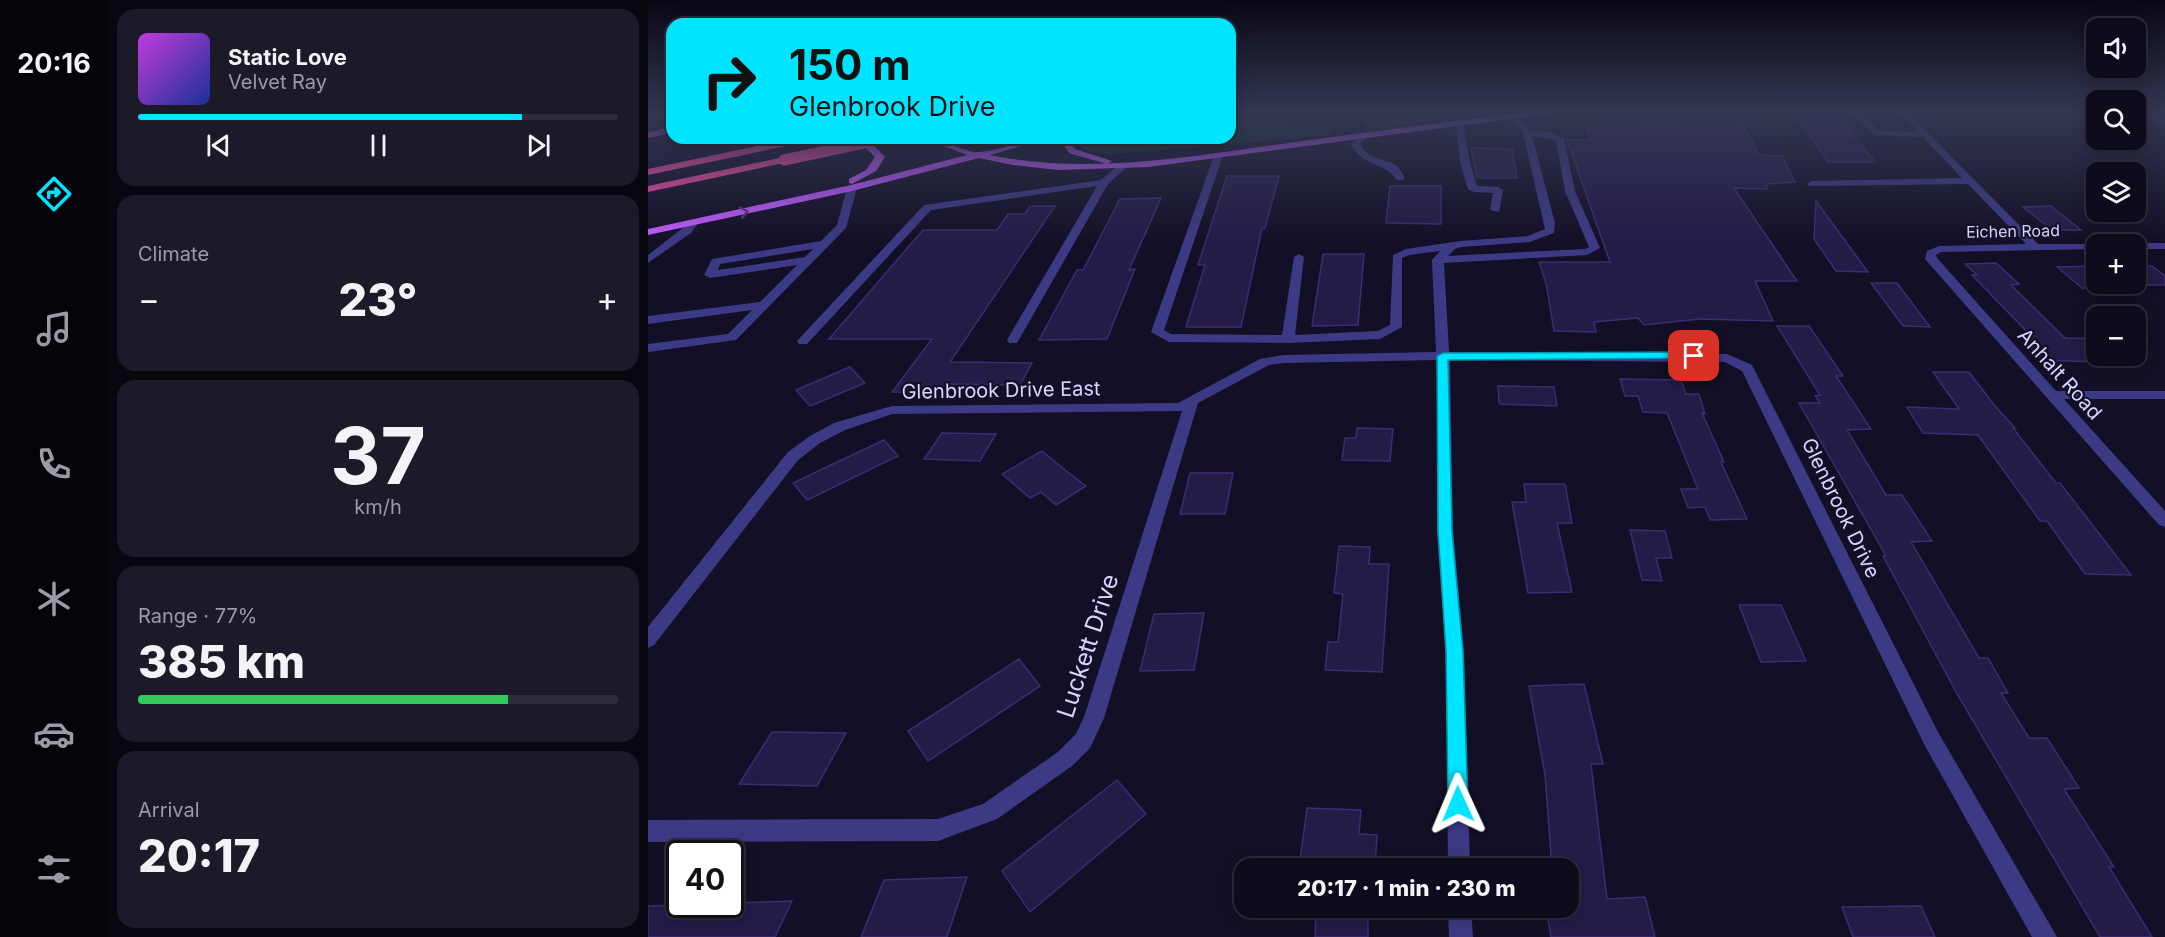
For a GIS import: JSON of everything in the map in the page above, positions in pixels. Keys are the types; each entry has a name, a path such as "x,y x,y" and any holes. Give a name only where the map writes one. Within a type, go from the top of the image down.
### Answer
{"highway":[{"path":"648,172 725,156"},
{"path":"648,189 804,156"}],"main road":[{"path":"796,200 870,172 878,164 879,156"},
{"path":"648,231 852,188 980,156 1052,166 1102,167 1119,163"},
{"path":"1032,156 1119,163 1209,156"},
{"path":"1091,156 1119,163"}],"street":[{"path":"1218,156 1157,332 1169,338 1288,339 1380,335 1389,331 1396,327 1397,321 1397,256 1406,252 1460,244 1530,238 1550,231 1532,156"},
{"path":"1363,156 1394,168 1400,178"},
{"path":"1464,156 1473,189 1498,190 1495,210"},
{"path":"1438,260 1587,252 1595,248 1570,190 1563,156"},
{"path":"1946,156 2035,247"},
{"path":"1013,340 1104,182 1119,163"},
{"path":"1812,184 1970,181"},
{"path":"803,341 928,207 1104,182"},
{"path":"648,348 732,337 842,226 852,188"},
{"path":"648,260 687,231 693,223"},
{"path":"808,260 710,275 716,261 824,244"},
{"name":"Eichen Road","path":"1931,253 1939,249 2086,246"},
{"path":"2146,246 2165,246"},
{"path":"1451,247 1438,260 1443,356 1445,531 1455,652 1459,858"},
{"path":"774,265 779,251"},
{"name":"Anhalt Road","path":"1931,253 1931,259 2165,521"},
{"path":"1288,339 1299,257"},
{"path":"648,320 763,305"},
{"name":"Glenbrook Drive East","path":"648,640 784,465 806,445 869,415 892,410 1181,407 1265,362 1273,360 1312,357 1443,356"},
{"name":"Glenbrook Drive","path":"1443,356 1717,356 1738,362 1746,368 1931,738 2045,937"},
{"path":"2053,395 2165,395"},
{"name":"Luckett Drive","path":"648,831 938,830 989,812 1065,759 1083,741 1094,718 1192,402"},
{"path":"1460,918 1461,937"}],"building":[{"path":"1473,156 1513,156 1517,178 1477,178"},
{"path":"1573,156 1782,156 1795,182 1766,184 1767,189 1734,188 1797,281 1755,281 1773,321 1699,319 1644,325 1638,318 1594,322 1596,332 1554,331 1546,283 1539,262 1610,262"},
{"path":"1824,156 1870,156 1875,162 1828,162"},
{"path":"1227,176 1279,176 1265,228 1262,228 1241,327 1186,327 1205,265 1198,265"},
{"path":"1390,186 1441,186 1441,224 1386,223"},
{"path":"1161,198 1129,270 1135,269 1107,339 1039,340 1077,270 1083,270 1120,199"},
{"path":"1816,201 1868,272 1836,271 1814,239"},
{"path":"1030,206 1055,206 950,362 1032,363 1020,385 949,384 942,393 892,392 932,339 829,339 923,230 997,230 1008,214 1025,214"},
{"path":"2051,206 2081,230 2052,230 2023,207"},
{"path":"1323,254 1364,254 1358,325 1312,326"},
{"path":"1996,263 2019,284 2011,285 2065,338 2086,339 2086,362 2041,360 2022,337 2032,337 1972,275 1977,275 1965,264"},
{"path":"2086,266 2086,288 2082,288 2057,267"},
{"path":"2146,266 2152,266 2165,276 2165,285 2146,285"},
{"path":"1871,283 1897,283 1930,327 1903,326"},
{"path":"1777,326 1809,326 1843,376 1836,376 1871,429 1847,430 1886,495 1902,495 1932,541 1911,542 1979,658 1988,658 2008,693 2001,693 2029,738 2047,738 2079,788 2064,789 2114,867 2109,867 2152,937 2100,937 1956,692 1883,556 1886,556 1799,403 1820,403 1815,396 1820,395"},
{"path":"850,367 865,383 810,406 796,390"},
{"path":"1933,372 1969,372 2056,483 2060,483 2131,575 2085,574 2047,521 2040,521 1978,435 1923,433 1907,407 1959,409"},
{"path":"1620,379 1681,380 1686,394 1699,394 1705,414 1702,413 1747,519 1710,520 1705,507 1688,508 1681,489 1698,489 1667,413 1643,412 1638,396 1625,396"},
{"path":"1498,386 1554,387 1557,406 1499,404"},
{"path":"1357,428 1393,429 1390,461 1342,460 1345,438 1356,438"},
{"path":"942,433 996,434 980,461 924,459"},
{"path":"884,440 898,456 807,500 793,483"},
{"path":"1042,451 1086,486 1056,505 1041,492 1030,498 1002,474"},
{"path":"1190,473 1233,473 1225,514 1180,514"},
{"path":"1524,484 1565,484 1572,523 1557,523 1572,592 1528,593 1512,502 1526,502"},
{"path":"1630,530 1665,531 1672,558 1656,558 1662,581 1642,580"},
{"path":"1339,546 1370,547 1369,564 1389,564 1382,672 1325,670 1328,642 1338,642 1343,594 1334,593"},
{"path":"1739,605 1781,605 1806,661 1761,662"},
{"path":"1204,613 1194,670 1140,671 1154,614"},
{"path":"1019,659 1040,686 928,761 908,731"},
{"path":"1584,684 1603,764 1591,764 1607,899 1645,897 1655,937 1551,937 1548,918 1579,918 1579,858 1551,858 1545,775 1529,686"},
{"path":"772,732 846,733 817,786 739,784"},
{"path":"1117,780 1146,814 1030,912 1002,871"},
{"path":"1307,808 1361,810 1359,834 1377,835 1376,858 1300,858"},
{"path":"967,877 947,937 861,937 884,880"},
{"path":"792,901 775,937 648,937 648,906 666,905 666,918 744,918 744,903"},
{"path":"1921,906 1935,937 1853,937 1842,907"},
{"path":"1316,918 1368,918 1368,937 1315,937"}],"route":[{"path":"1458,804 1455,652 1445,531 1443,356 1694,356"}]}
